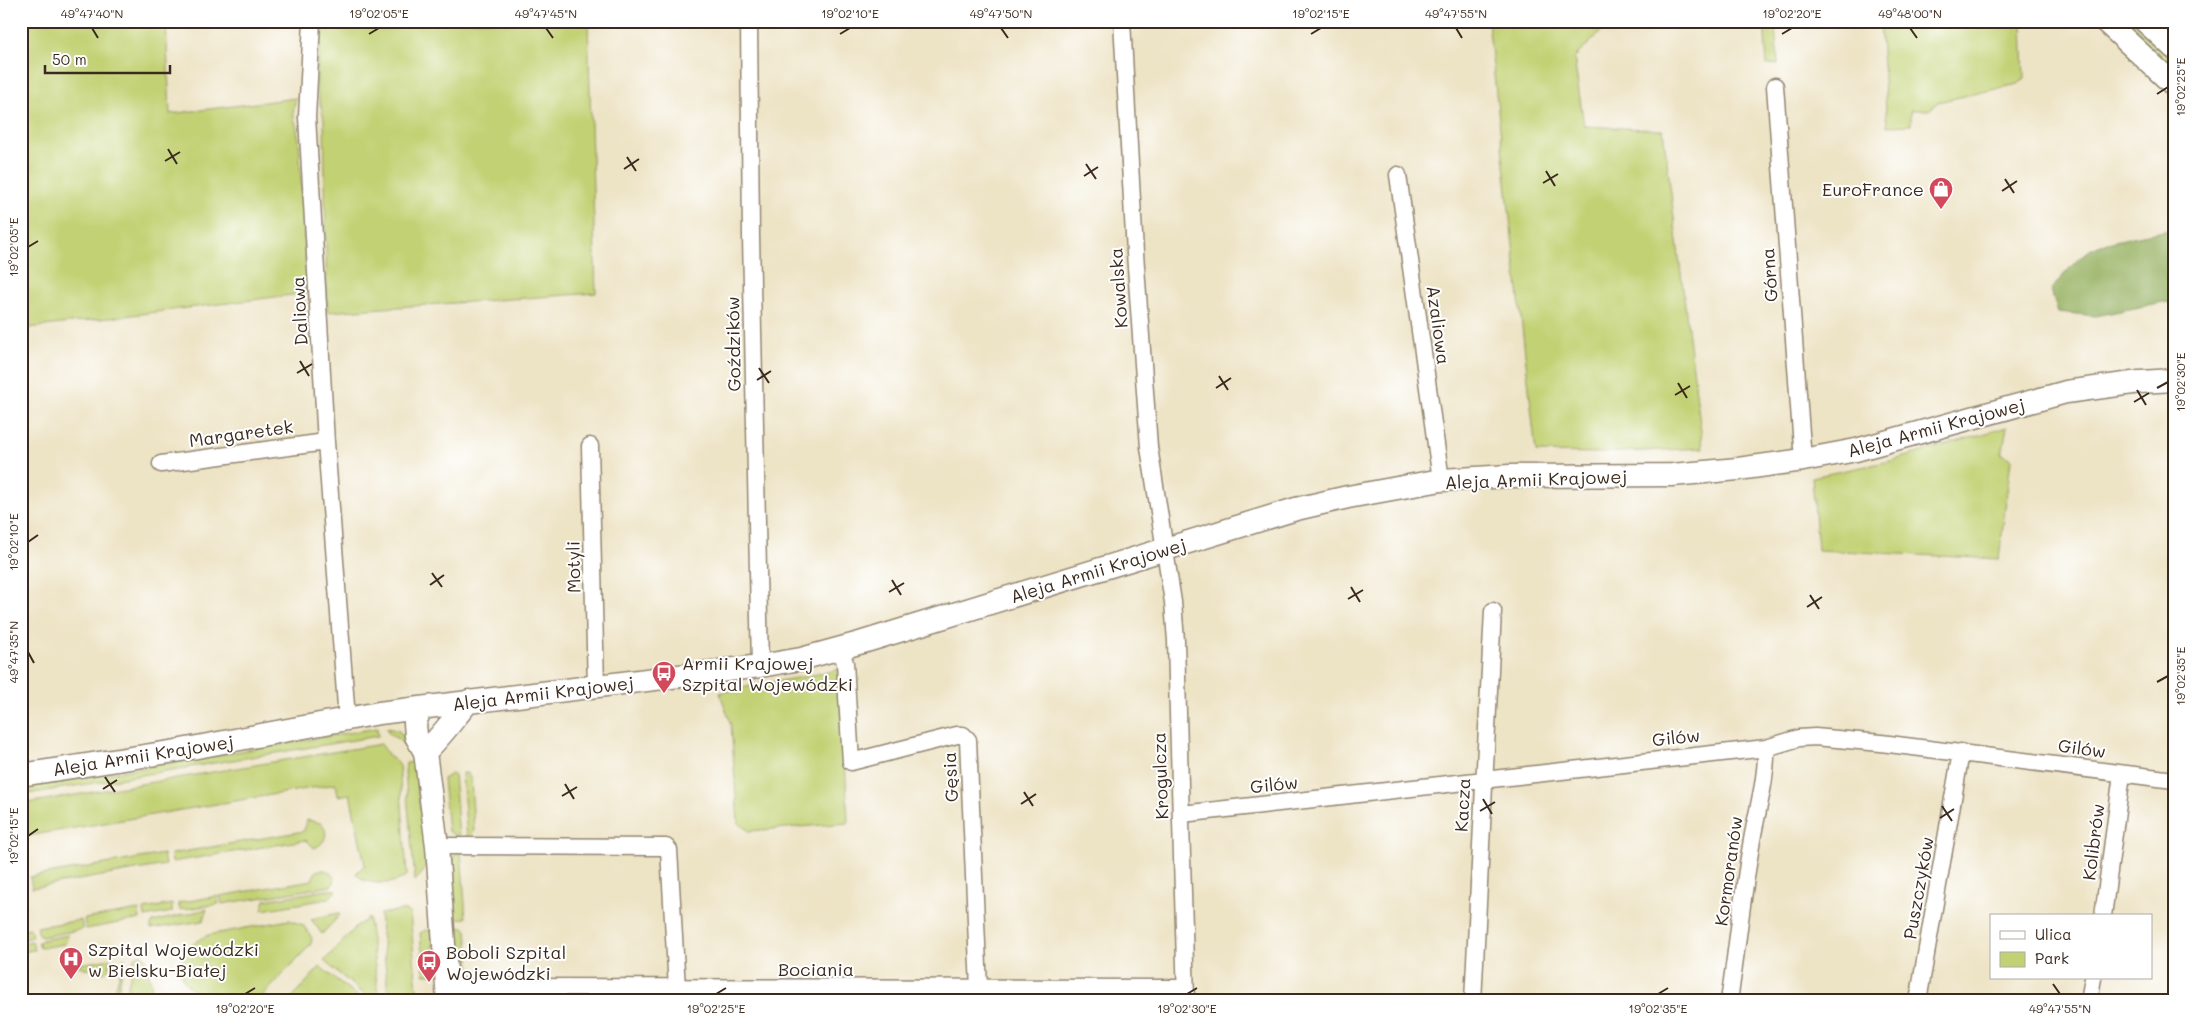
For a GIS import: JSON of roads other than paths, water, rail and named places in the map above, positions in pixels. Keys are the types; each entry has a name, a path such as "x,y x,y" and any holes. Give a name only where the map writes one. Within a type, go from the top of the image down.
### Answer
{"street":[{"name":"Daliowa","path":"312,21 307,117 326,442 346,719"},
{"name":"Goździków","path":"749,21 751,246 760,666"},
{"name":"Kowalska","path":"1122,21 1149,447 1164,550"},
{"path":"2105,21 2174,84"},
{"path":"2145,21 2174,48"},
{"name":"Górna","path":"1775,86 1803,460"},
{"name":"Azaliowa","path":"1398,175 1441,480"},
{"name":"Aleja Armii Krajowej","path":"21,775 176,752 346,719 469,701 596,687 801,659 841,649 1296,509 1348,496 1441,480 1510,476 1672,475 1738,469 1803,460 1856,450 2066,392 2130,383 2174,380"},
{"name":"Margaretek","path":"161,464 326,442"},
{"name":"Motyli","path":"590,446 596,687"},
{"name":"Krogulcza","path":"1164,550 1173,602 1176,641 1182,814 1185,994"},
{"name":"Kacza","path":"1473,1001 1483,780 1494,611"},
{"name":"Gęsia","path":"841,649 845,663 851,762 957,734 963,735 968,740 979,988"},
{"path":"425,752 438,740 449,722 469,701"},
{"path":"421,708 428,726 430,740 425,752 437,846 447,994"},
{"name":"Gilów","path":"1182,814 1583,767 1766,748 1800,738 1816,737 1961,752 2174,780"},
{"name":"Kormoranów","path":"1728,1001 1740,928 1750,847 1765,771 1766,748"},
{"name":"Puszczyków","path":"1918,1001 1961,752"},
{"name":"Kolibrów","path":"2103,914 2122,774"},
{"path":"437,846 666,847 669,850 678,988"},
{"path":"2089,1001 2093,980"},
{"name":"Bociania","path":"447,994 678,988 887,995 979,988 1185,994"}],"place":[{"name":"EuroFrance","path":"1941,210"},
{"name":"Armii Krajowej Szpital Wojewódzki","path":"664,694"},
{"name":"Szpital Wojewódzki w Bielsku-Białej","path":"71,980"},
{"name":"Boboli Szpital Wojewódzki","path":"429,983"}]}
